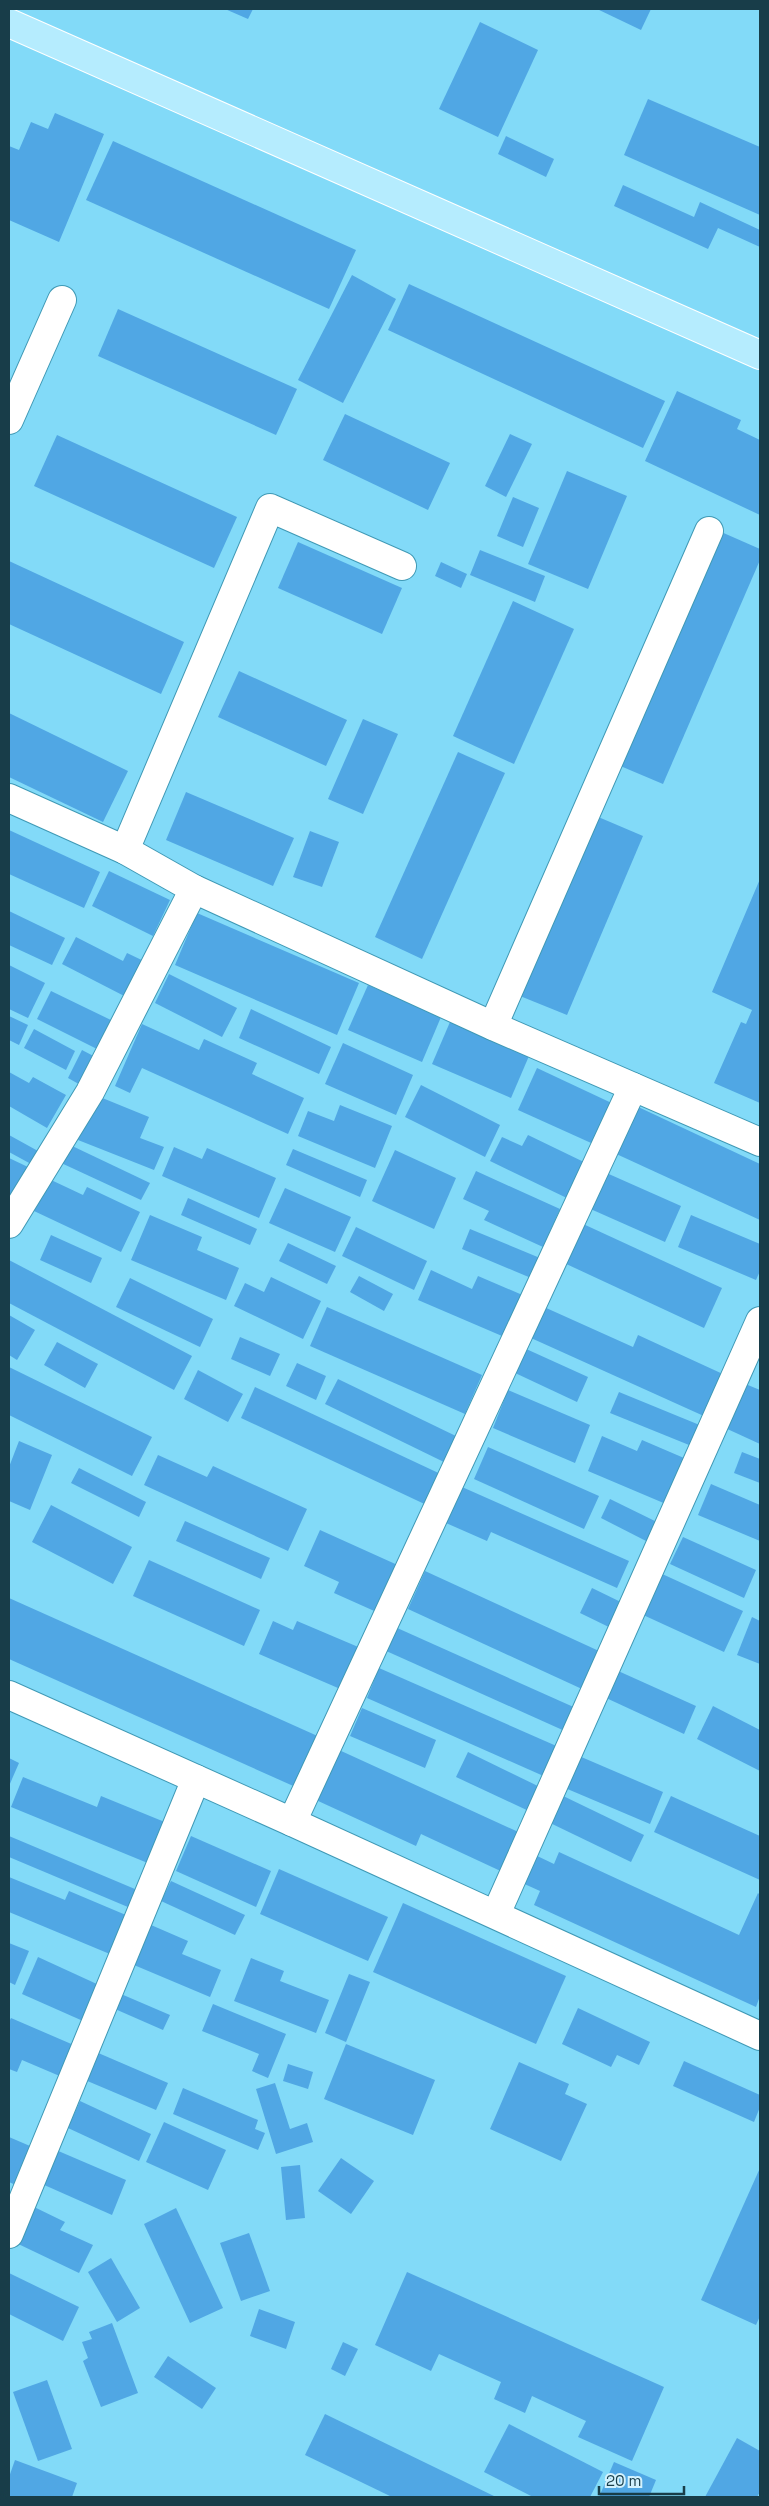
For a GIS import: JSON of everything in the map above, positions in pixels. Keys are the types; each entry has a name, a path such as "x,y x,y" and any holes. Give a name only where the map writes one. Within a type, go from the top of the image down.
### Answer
{"main road":[{"path":"9,23 760,355"}],"street":[{"path":"9,420 62,300"},
{"path":"125,850 270,508 402,566"},
{"path":"492,1026 710,531"},
{"path":"9,798 125,850 194,889 492,1026 760,1142"},
{"path":"9,1224 90,1092 194,889"},
{"path":"292,1822 633,1087"},
{"path":"496,1914 760,1321"},
{"path":"9,1695 496,1914 760,2036"},
{"path":"9,2234 196,1779"}],"building":[{"path":"225,9 253,9 248,19"},
{"path":"597,9 651,9 641,30"},
{"path":"480,22 538,50 498,137 439,109"},
{"path":"648,99 760,147 760,215 624,155"},
{"path":"55,113 104,134 59,242 9,220 9,146 19,150 31,122 48,129"},
{"path":"506,136 554,159 546,177 498,154"},
{"path":"113,141 356,250 329,309 86,200"},
{"path":"623,185 694,217 700,202 760,230 760,247 718,228 708,249 614,206"},
{"path":"352,275 396,299 343,403 298,380"},
{"path":"409,284 665,401 643,448 388,330"},
{"path":"118,309 297,389 276,435 98,356"},
{"path":"677,391 741,420 737,429 760,440 760,515 645,461"},
{"path":"345,414 450,463 428,510 323,460"},
{"path":"510,434 532,444 506,497 485,486"},
{"path":"57,435 237,517 214,568 34,486"},
{"path":"567,471 627,496 588,589 528,564"},
{"path":"513,497 539,508 523,547 497,536"},
{"path":"719,531 760,549 760,560 663,784 618,765"},
{"path":"298,542 402,588 382,634 278,588"},
{"path":"480,550 545,576 535,602 470,575"},
{"path":"9,561 184,642 161,694 9,624"},
{"path":"441,562 467,574 461,588 435,576"},
{"path":"513,601 574,629 514,764 453,736"},
{"path":"239,671 347,720 326,766 218,717"},
{"path":"9,713 128,771 103,822 9,777"},
{"path":"363,719 398,734 363,814 328,799"},
{"path":"458,752 505,773 422,959 375,937"},
{"path":"186,792 294,838 273,886 166,840"},
{"path":"596,816 643,836 567,1015 520,996"},
{"path":"9,830 100,872 84,908 9,874"},
{"path":"310,831 339,842 322,887 293,877"},
{"path":"109,871 170,900 153,936 92,906"},
{"path":"760,879 760,1103 714,1083 741,1022 746,1024 752,1010 712,992"},
{"path":"9,911 65,938 52,965 9,945"},
{"path":"197,913 359,983 337,1035 175,965"},
{"path":"76,937 123,961 127,953 150,964 132,1000 62,964"},
{"path":"9,965 45,983 28,1018 9,1009"},
{"path":"169,974 237,1008 222,1037 155,1003"},
{"path":"368,985 441,1017 422,1062 348,1030"},
{"path":"51,991 115,1022 101,1051 37,1019"},
{"path":"251,1009 331,1047 319,1074 239,1038"},
{"path":"9,1016 28,1025 19,1045 9,1040"},
{"path":"450,1022 529,1056 511,1098 432,1064"},
{"path":"142,1024 199,1050 204,1039 257,1063 252,1074 304,1098 288,1134 142,1068 130,1093 115,1086"},
{"path":"34,1029 75,1051 66,1070 24,1048"},
{"path":"343,1043 413,1075 396,1115 325,1084"},
{"path":"82,1050 101,1060 86,1088 68,1078"},
{"path":"537,1068 618,1106 600,1147 518,1110"},
{"path":"9,1072 29,1083 33,1077 66,1095 47,1128 9,1106"},
{"path":"421,1085 500,1125 485,1157 405,1117"},
{"path":"95,1095 149,1117 140,1138 164,1147 154,1170 78,1140"},
{"path":"340,1105 392,1126 375,1168 298,1136 308,1111 334,1121"},
{"path":"634,1105 760,1164 760,1220 612,1152"},
{"path":"9,1135 38,1151 31,1164 9,1152"},
{"path":"528,1135 588,1164 571,1200 490,1161 502,1137 522,1146"},
{"path":"68,1144 150,1183 141,1200 59,1162"},
{"path":"174,1147 202,1159 207,1148 276,1178 259,1218 162,1176"},
{"path":"293,1149 367,1180 360,1197 286,1165"},
{"path":"395,1150 456,1178 434,1229 372,1201"},
{"path":"9,1158 28,1167 9,1205"},
{"path":"476,1171 560,1209 543,1247 484,1220 489,1211 463,1199"},
{"path":"602,1171 681,1206 665,1242 586,1207"},
{"path":"49,1179 83,1195 87,1187 140,1212 121,1252 34,1211"},
{"path":"285,1188 351,1217 335,1252 269,1223"},
{"path":"188,1198 257,1229 250,1245 181,1215"},
{"path":"150,1215 202,1237 197,1250 239,1268 226,1300 131,1260"},
{"path":"691,1215 760,1244 760,1271 756,1280 678,1247"},
{"path":"581,1223 722,1288 704,1328 562,1262"},
{"path":"356,1227 427,1261 414,1290 342,1256"},
{"path":"470,1229 540,1258 531,1278 462,1249"},
{"path":"51,1235 102,1258 91,1283 40,1260"},
{"path":"288,1243 336,1266 327,1284 279,1261"},
{"path":"9,1260 192,1356 174,1390 9,1303"},
{"path":"431,1270 472,1289 478,1276 527,1297 509,1339 418,1300"},
{"path":"359,1276 393,1294 384,1311 350,1292"},
{"path":"271,1277 321,1301 303,1339 234,1306 245,1283 264,1292"},
{"path":"130,1278 213,1319 200,1347 116,1307"},
{"path":"327,1307 482,1375 465,1414 310,1346"},
{"path":"544,1307 633,1347 638,1335 725,1375 706,1417 531,1338"},
{"path":"9,1315 35,1330 17,1360 9,1355"},
{"path":"240,1337 280,1354 270,1376 231,1359"},
{"path":"57,1342 98,1364 85,1388 44,1365"},
{"path":"524,1348 588,1377 577,1402 513,1372"},
{"path":"297,1363 326,1376 316,1400 286,1386"},
{"path":"9,1367 152,1437 132,1476 9,1415"},
{"path":"198,1370 243,1394 228,1422 184,1399"},
{"path":"338,1379 460,1438 448,1464 325,1404"},
{"path":"743,1383 760,1390 760,1444 723,1427"},
{"path":"255,1387 447,1477 433,1508 241,1418"},
{"path":"508,1390 590,1425 575,1463 493,1428"},
{"path":"619,1392 702,1426 694,1447 610,1413"},
{"path":"602,1436 637,1451 642,1440 691,1461 673,1507 588,1471"},
{"path":"19,1441 52,1455 30,1510 9,1501 9,1467"},
{"path":"488,1447 599,1496 584,1529 474,1479"},
{"path":"742,1452 760,1459 760,1483 734,1473"},
{"path":"158,1455 207,1477 213,1466 307,1509 288,1551 144,1485"},
{"path":"79,1468 146,1502 139,1517 71,1483"},
{"path":"711,1484 760,1505 760,1541 698,1515"},
{"path":"462,1487 629,1561 617,1588 491,1532 487,1541 446,1523"},
{"path":"610,1499 661,1524 650,1543 601,1518"},
{"path":"51,1505 132,1547 113,1584 32,1542"},
{"path":"185,1521 270,1558 261,1579 176,1541"},
{"path":"320,1530 402,1567 381,1614 334,1593 339,1582 304,1566"},
{"path":"683,1537 756,1570 744,1598 670,1564"},
{"path":"149,1560 260,1610 244,1646 133,1596"},
{"path":"425,1571 599,1651 582,1689 408,1609"},
{"path":"660,1573 743,1611 724,1652 641,1614"},
{"path":"592,1588 627,1605 615,1630 580,1613"},
{"path":"9,1598 322,1738 300,1789 9,1659"},
{"path":"752,1617 760,1621 760,1664 737,1655"},
{"path":"273,1621 293,1630 297,1621 363,1649 345,1691 259,1654"},
{"path":"395,1627 578,1709 567,1732 384,1650"},
{"path":"379,1668 561,1748 548,1778 367,1698"},
{"path":"616,1670 696,1706 684,1734 604,1697"},
{"path":"713,1706 760,1730 760,1771 697,1739"},
{"path":"362,1708 436,1740 425,1768 350,1736"},
{"path":"339,1750 525,1835 507,1874 421,1834 416,1846 316,1800"},
{"path":"468,1752 544,1789 533,1813 456,1777"},
{"path":"572,1753 663,1792 650,1824 558,1785"},
{"path":"9,1758 19,1763 9,1786"},
{"path":"23,1777 97,1807 101,1796 172,1825 155,1866 11,1807"},
{"path":"559,1794 644,1835 631,1862 546,1821"},
{"path":"671,1796 760,1836 760,1880 654,1832"},
{"path":"9,1836 142,1892 135,1910 9,1857"},
{"path":"191,1836 271,1871 256,1907 176,1871"},
{"path":"559,1852 739,1935 758,1893 760,1895 760,1996 756,2007 534,1905 540,1891 520,1882 533,1854 554,1864"},
{"path":"279,1869 388,1917 368,1961 260,1914"},
{"path":"9,1877 65,1900 69,1891 133,1918 117,1957 9,1912"},
{"path":"171,1881 245,1915 235,1935 161,1901"},
{"path":"403,1903 566,1976 536,2044 373,1972"},
{"path":"151,1925 188,1941 182,1954 221,1970 210,1997 134,1965"},
{"path":"9,1943 29,1951 15,1985 9,1982"},
{"path":"38,1957 99,1985 83,2021 22,1994"},
{"path":"251,1958 284,1971 280,1981 329,2000 316,2033 234,2001"},
{"path":"349,1974 370,1982 346,2042 325,2033"},
{"path":"121,1994 170,2015 163,2030 115,2009"},
{"path":"213,2004 286,2034 268,2078 252,2071 259,2054 202,2031"},
{"path":"578,2008 650,2042 639,2065 617,2055 611,2067 562,2044"},
{"path":"11,2018 76,2046 62,2077 22,2060 17,2072 9,2069 9,2022"},
{"path":"346,2044 435,2080 413,2135 324,2099"},
{"path":"96,2052 168,2083 156,2110 85,2080"},
{"path":"684,2061 760,2095 760,2107 754,2122 673,2086"},
{"path":"519,2062 569,2084 565,2094 587,2104 561,2161 490,2129"},
{"path":"288,2064 313,2072 308,2089 283,2081"},
{"path":"275,2083 290,2129 307,2123 313,2142 276,2154 256,2089"},
{"path":"183,2088 258,2120 255,2129 265,2133 258,2150 173,2114"},
{"path":"80,2101 151,2134 139,2161 68,2128"},
{"path":"164,2122 226,2150 208,2190 146,2162"},
{"path":"9,2137 37,2149 20,2187 9,2182"},
{"path":"56,2150 126,2180 112,2215 42,2184"},
{"path":"341,2158 374,2181 351,2214 318,2191"},
{"path":"300,2165 305,2218 286,2220 281,2167"},
{"path":"760,2168 760,2316 756,2325 701,2300"},
{"path":"30,2205 65,2222 60,2230 93,2245 79,2273 12,2241"},
{"path":"176,2208 223,2308 190,2323 144,2224"},
{"path":"249,2233 270,2291 241,2301 220,2243"},
{"path":"111,2258 140,2308 117,2322 88,2272"},
{"path":"407,2272 664,2387 632,2461 578,2437 586,2421 532,2396 525,2413 494,2399 501,2382 439,2354 431,2371 375,2345"},
{"path":"9,2273 79,2307 63,2341 9,2314"},
{"path":"259,2309 295,2322 286,2349 250,2336"},
{"path":"112,2323 138,2393 101,2407 83,2361 88,2358 82,2342 92,2339 89,2332"},
{"path":"343,2342 358,2349 345,2376 331,2369"},
{"path":"168,2356 216,2388 202,2409 154,2377"},
{"path":"47,2380 72,2449 38,2461 13,2392"},
{"path":"325,2414 496,2497 392,2497 305,2455"},
{"path":"509,2424 603,2472 590,2497 533,2497 484,2472"},
{"path":"737,2438 760,2451 760,2492 757,2497 705,2497"},
{"path":"15,2460 77,2483 72,2497 9,2497 9,2477"},
{"path":"614,2462 656,2480 649,2497 599,2497"}]}
